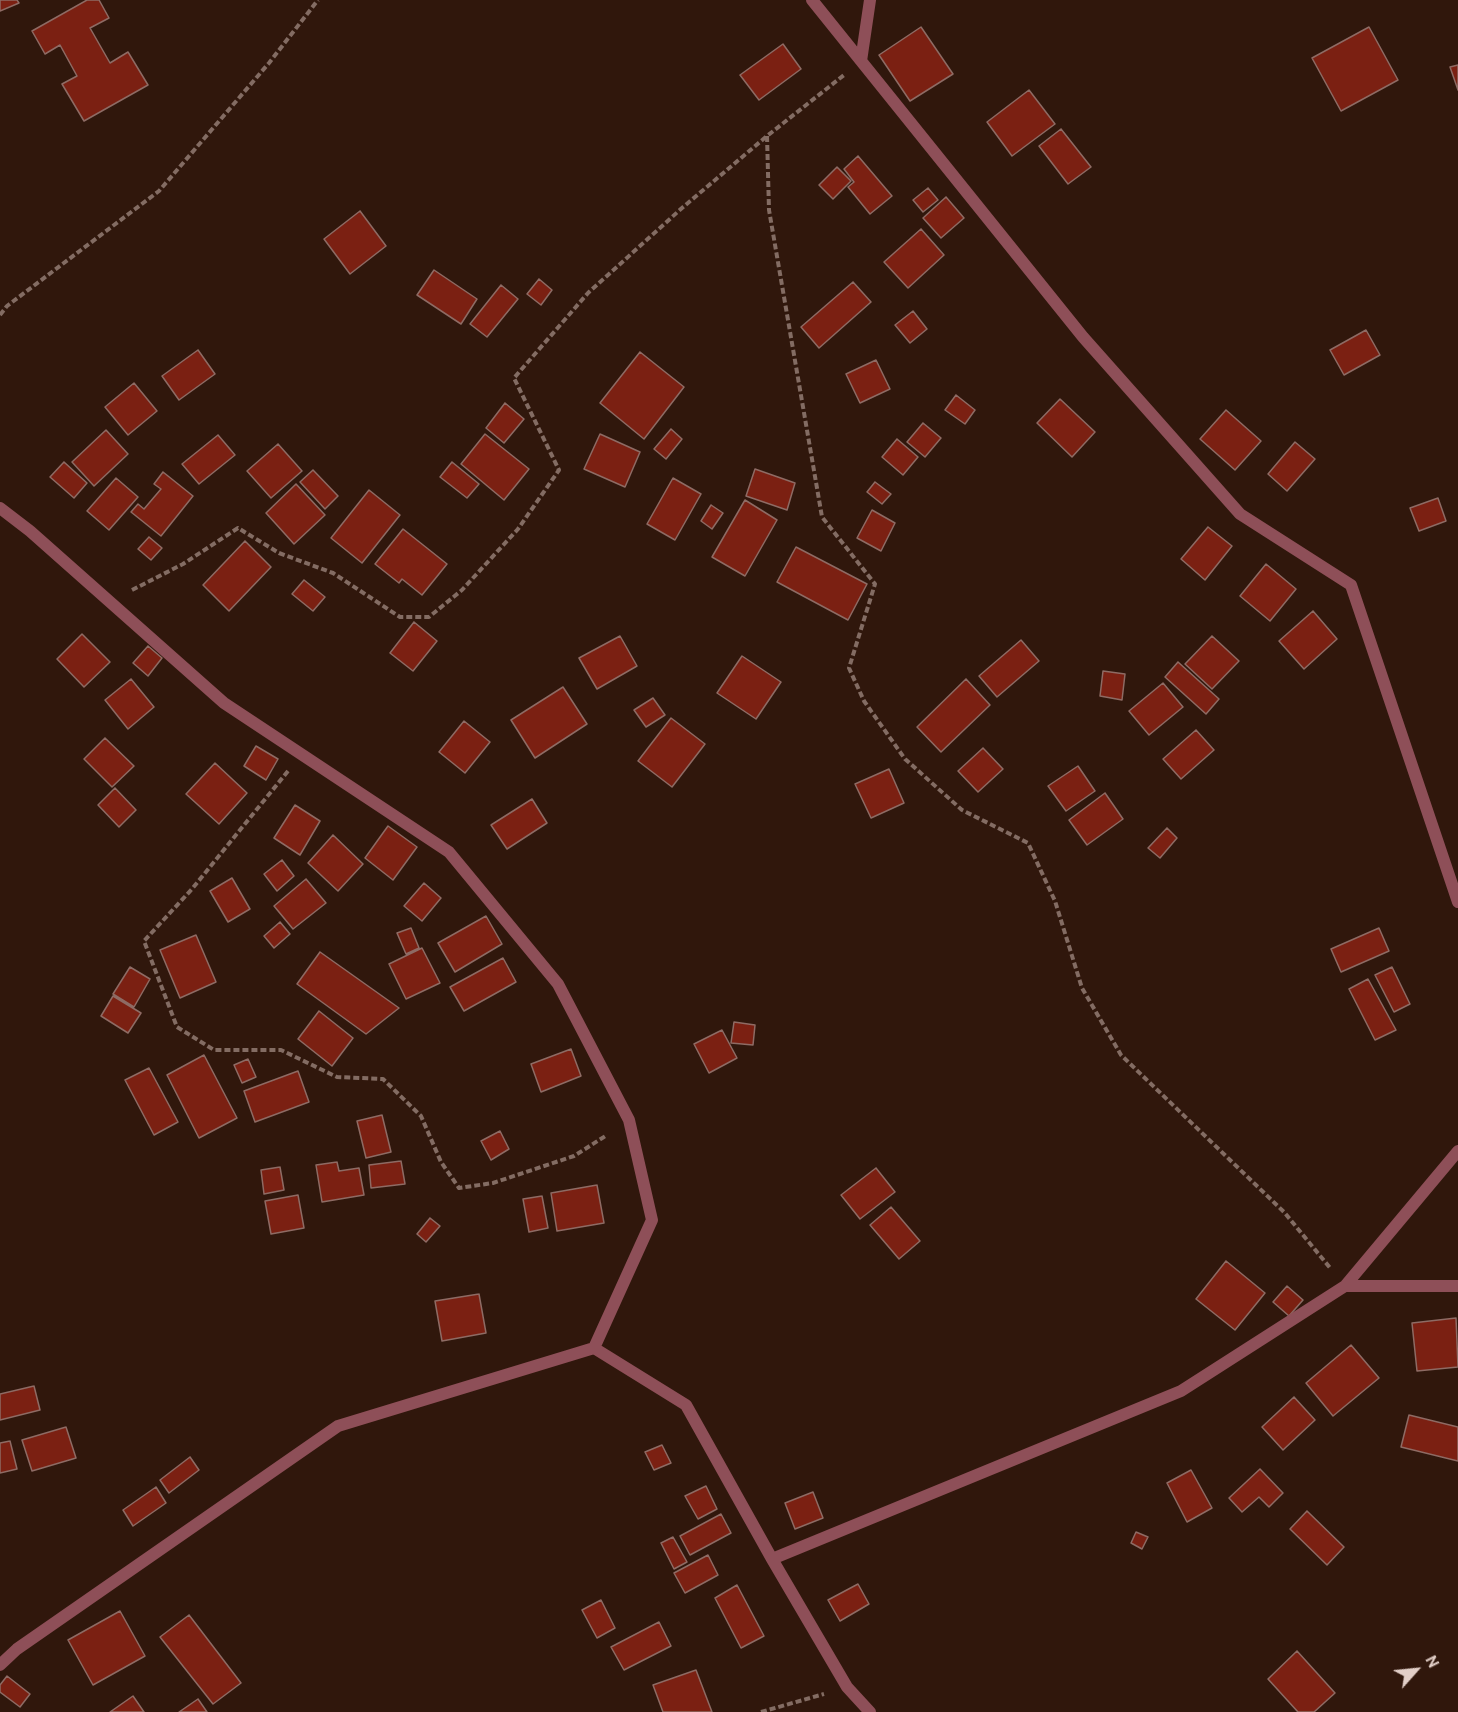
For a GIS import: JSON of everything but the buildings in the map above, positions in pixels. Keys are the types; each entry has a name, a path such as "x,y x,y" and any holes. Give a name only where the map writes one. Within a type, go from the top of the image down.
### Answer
{"street":[{"path":"812,0 1083,337 1240,514 1351,585 1458,902"},
{"path":"861,61 870,0"},
{"path":"0,508 30,531 224,703 448,852 558,984 629,1120 652,1220 594,1348 338,1426 17,1649 0,1665"},
{"path":"772,1559 1180,1391 1345,1286 1458,1151"},
{"path":"1345,1286 1458,1286"},
{"path":"594,1348 686,1405 847,1687 870,1712"}],"path":[{"path":"0,315 7,306 159,190 269,63 318,0"},
{"path":"110,601 183,564 238,528 279,553 333,573 400,617 429,617 462,590 518,529 559,470 514,378 588,293 682,208 861,61"},
{"path":"767,136 769,210 822,517 875,584 849,668 864,701 905,759 962,810 1028,843 1055,901 1082,988 1121,1055 1284,1212 1345,1286"},
{"path":"302,755 192,889 144,941 177,1027 214,1050 281,1050 337,1077 383,1080 421,1116 441,1162 459,1188 493,1183 574,1156 629,1120"},
{"path":"761,1712 847,1687"}]}
